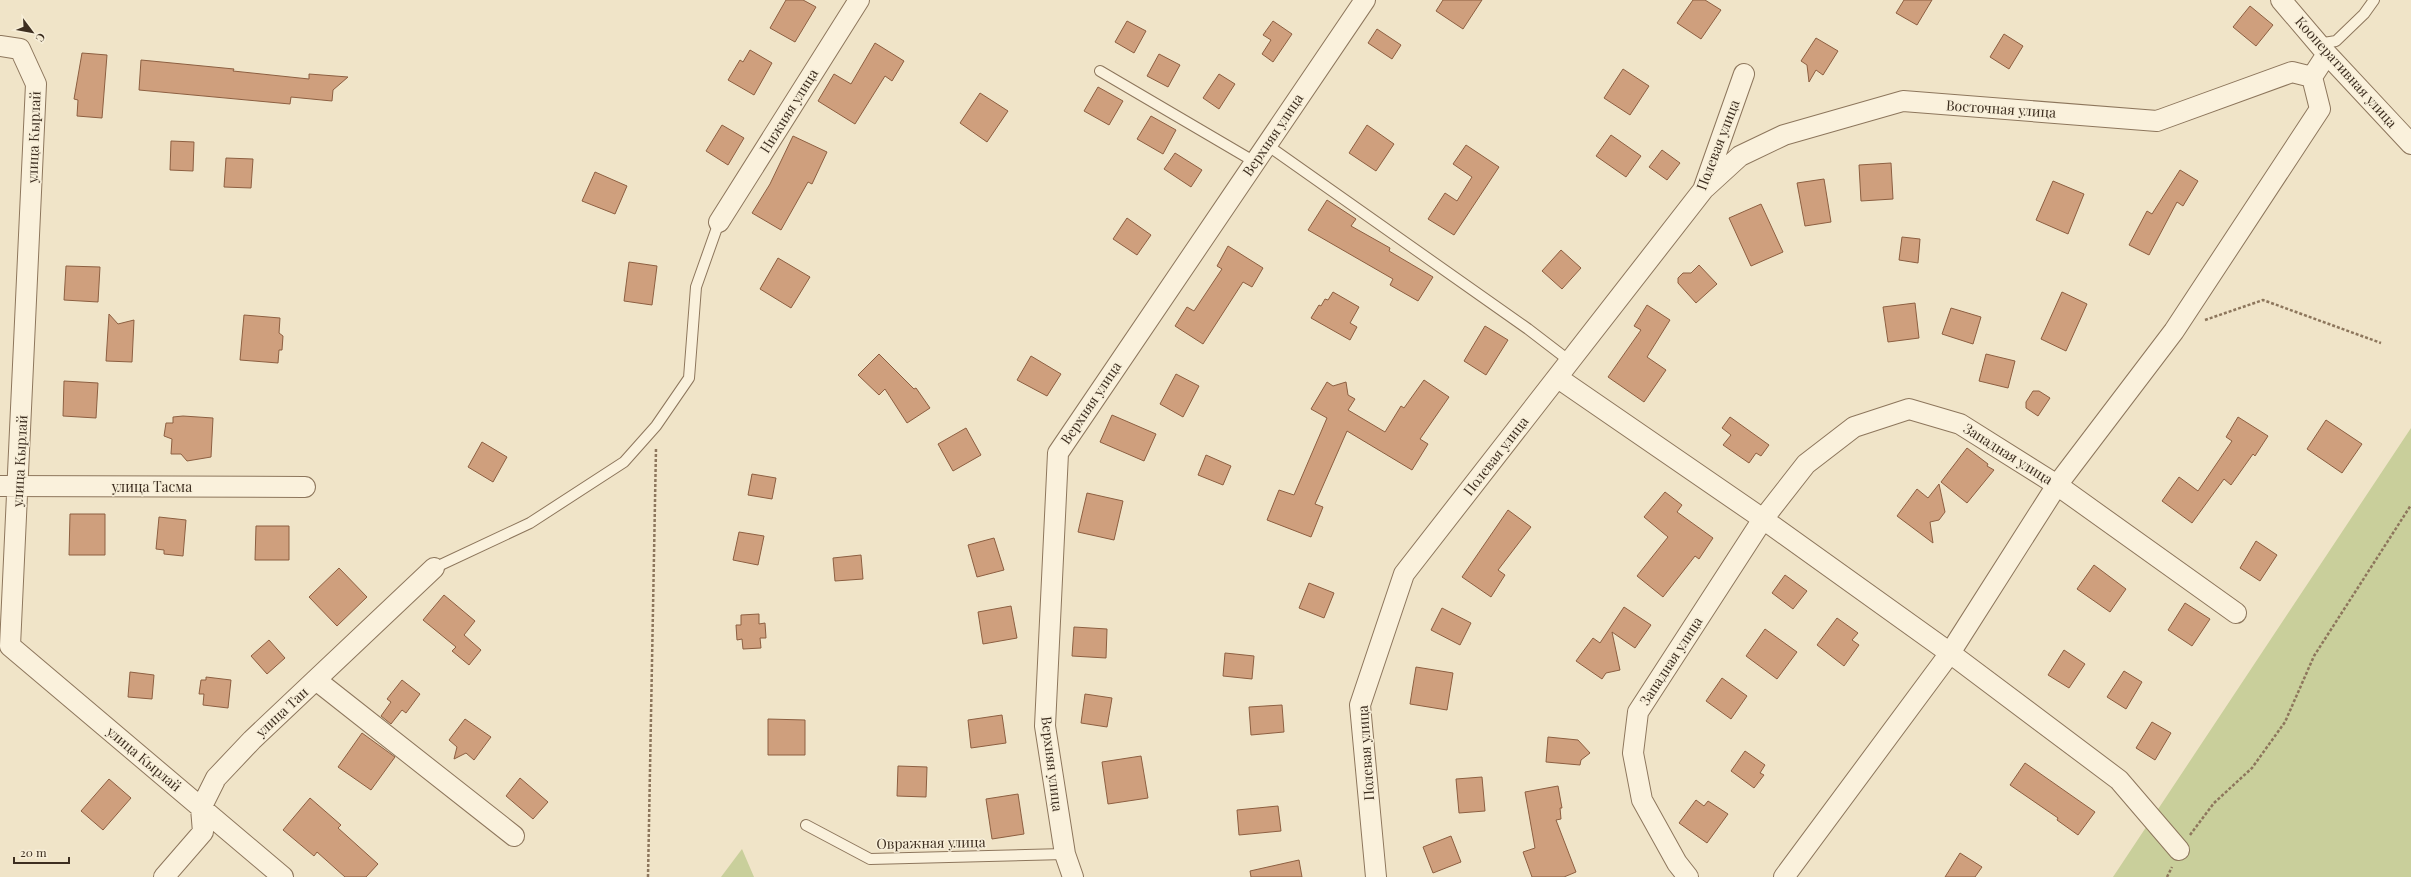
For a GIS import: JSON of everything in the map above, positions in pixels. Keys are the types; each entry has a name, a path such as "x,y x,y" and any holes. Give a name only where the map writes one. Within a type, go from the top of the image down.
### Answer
{"street":[{"name":"Нижняя улица","path":"719,222 859,0"},
{"name":"Верхняя улица","path":"1073,877 1065,854 1045,726 1058,453 1365,0"},
{"name":"Кооперативная улица","path":"2281,0 2323,49 2411,144"},
{"name":"улица Кырлай","path":"0,46 20,49 36,84 10,487 10,646 201,808"},
{"path":"2057,485 2174,331 2320,109 2312,77 2323,49"},
{"name":"Восточная улица","path":"1704,190 1740,156 1784,135 1903,101 2157,121 2292,72 2312,77"},
{"name":"Полевая улица","path":"1376,877 1360,706 1404,574 1704,190 1744,74"},
{"path":"1558,378 1763,519 1950,653 2119,780 2179,850"},
{"name":"Западная улица","path":"1688,877 1677,863 1642,800 1633,753 1638,712 1763,519 1806,464 1854,427 1909,409 1960,424 2057,485 2236,613"},
{"name":"Западная улица","path":"1784,877 1950,653 2057,485"},
{"name":"улица Тасма","path":"10,487 305,487"},
{"name":"улица Тан","path":"201,808 216,778 252,740 434,568"},
{"path":"316,680 514,836"},
{"path":"164,877 203,832 201,808"},
{"path":"201,808 283,877"}],"lane":[{"path":"2323,49 2336,41 2364,14 2374,0"},
{"path":"1100,72 1255,162"},
{"path":"1267,145 1528,329 1571,362"},
{"path":"434,568 530,523 624,462 656,426 689,378 696,287 719,222"},
{"name":"Овражная улица","path":"806,825 870,859 1065,854"}],"path":[{"path":"2204,320 2263,300 2381,343"},
{"path":"648,877 656,426"},
{"path":"2167,877 2179,850 2214,803 2252,768 2285,722 2314,656 2411,505"}],"green space":[{"path":"2411,428 2411,877 2113,877"},
{"path":"742,849 754,877 721,877"}],"building":[{"path":"786,0 803,0 816,7 795,42 770,28"},
{"path":"1443,0 1482,0 1463,29 1436,11"},
{"path":"1693,0 1705,0 1721,10 1701,39 1677,23"},
{"path":"1904,0 1932,0 1917,25 1896,13"},
{"path":"2250,6 2273,25 2256,46 2233,27"},
{"path":"1127,21 1146,31 1134,53 1115,42"},
{"path":"1273,21 1292,34 1273,62 1262,54 1271,40 1263,35"},
{"path":"1377,29 1401,45 1392,59 1368,43"},
{"path":"2004,34 2023,46 2009,69 1990,57"},
{"path":"1816,38 1838,51 1823,75 1816,70 1809,82 1807,65 1801,61"},
{"path":"875,43 904,61 892,81 885,76 855,124 818,101 834,74 851,84"},
{"path":"750,50 772,63 754,95 728,80 740,60 743,62"},
{"path":"82,53 107,55 102,118 77,116 78,100 74,99"},
{"path":"1159,54 1180,65 1168,87 1147,76"},
{"path":"141,60 234,69 233,71 309,79 309,74 348,77 333,90 332,101 291,97 290,104 139,90"},
{"path":"1623,69 1649,86 1630,115 1604,98"},
{"path":"1219,74 1235,84 1219,109 1203,98"},
{"path":"1098,87 1123,101 1109,125 1084,111"},
{"path":"980,93 1008,111 987,142 960,123"},
{"path":"1151,116 1176,130 1163,154 1137,139"},
{"path":"722,125 744,138 728,165 706,151"},
{"path":"1367,125 1394,144 1376,171 1349,153"},
{"path":"1611,135 1641,156 1626,177 1596,156"},
{"path":"793,136 827,152 812,184 808,182 781,230 752,213 770,184"},
{"path":"171,141 194,142 193,171 170,170"},
{"path":"1466,145 1499,167 1454,235 1428,219 1445,193 1457,201 1472,177 1453,164"},
{"path":"1662,150 1680,163 1667,180 1649,167"},
{"path":"1175,153 1202,170 1191,187 1164,169"},
{"path":"226,158 253,159 251,188 224,187"},
{"path":"1891,163 1893,199 1861,201 1859,165"},
{"path":"2180,170 2198,181 2183,206 2177,202 2149,255 2129,245 2147,211 2152,214"},
{"path":"595,172 627,186 615,214 582,201"},
{"path":"1824,179 1831,222 1805,226 1797,183"},
{"path":"2053,181 2084,194 2068,234 2036,220"},
{"path":"1327,200 1356,219 1351,226 1390,248 1389,251 1433,277 1418,301 1390,285 1393,279 1308,230"},
{"path":"1761,204 1783,252 1751,266 1729,218"},
{"path":"1127,218 1151,235 1137,255 1113,239"},
{"path":"1902,237 1920,239 1918,263 1899,260"},
{"path":"1228,246 1263,268 1252,287 1243,282 1203,344 1175,326 1187,307 1194,311 1222,269 1217,266"},
{"path":"1561,250 1581,268 1562,289 1542,271"},
{"path":"778,258 810,277 791,308 760,289"},
{"path":"629,262 657,266 652,305 624,301"},
{"path":"1699,265 1717,284 1696,303 1678,283 1678,278 1683,273 1691,273"},
{"path":"66,266 100,267 98,302 64,300"},
{"path":"1333,292 1359,307 1350,323 1357,327 1350,340 1311,318 1319,305 1321,306 1325,299 1328,300"},
{"path":"2062,292 2087,304 2066,351 2041,339"},
{"path":"1915,303 1919,338 1888,342 1883,307"},
{"path":"1647,305 1670,320 1647,357 1666,370 1644,402 1608,377 1641,330 1634,326"},
{"path":"1951,308 1981,317 1973,344 1942,334"},
{"path":"109,314 118,324 134,320 132,362 106,361"},
{"path":"244,315 280,318 279,333 283,336 282,350 279,350 278,363 240,360"},
{"path":"1485,326 1508,340 1486,375 1464,361"},
{"path":"879,354 914,389 916,388 930,408 907,423 885,389 879,395 858,375"},
{"path":"1986,354 2015,361 2008,388 1979,381"},
{"path":"1031,356 1061,374 1047,396 1017,380"},
{"path":"1176,374 1199,386 1183,417 1160,404"},
{"path":"1424,380 1449,397 1420,439 1428,444 1412,470 1347,431 1315,504 1323,507 1311,537 1267,520 1279,490 1294,495 1327,418 1311,409 1327,382 1333,386 1346,382 1348,395 1355,399 1348,410 1385,432 1401,406 1404,408"},
{"path":"64,381 98,383 96,418 63,416"},
{"path":"2033,391 2039,391 2050,398 2038,416 2026,408 2026,402"},
{"path":"1112,415 1156,434 1144,461 1100,442"},
{"path":"183,416 213,418 211,457 187,461 181,454 171,454 172,439 164,436 166,423 173,423 173,417"},
{"path":"1730,417 1769,445 1761,456 1756,453 1749,463 1723,445 1731,435 1722,428"},
{"path":"2238,417 2268,436 2255,456 2253,454 2231,485 2224,479 2192,523 2162,501 2179,477 2198,491 2232,441 2226,437"},
{"path":"2326,420 2362,444 2342,473 2307,449"},
{"path":"966,428 981,455 953,471 938,444"},
{"path":"482,442 507,457 493,482 468,467"},
{"path":"1967,448 1988,464 1987,466 1994,470 1967,503 1941,482"},
{"path":"1206,455 1231,466 1223,485 1198,475"},
{"path":"752,474 776,478 772,499 748,495"},
{"path":"1939,484 1945,512 1939,520 1930,522 1933,543 1897,516 1917,489 1928,498"},
{"path":"1665,492 1682,505 1677,512 1713,538 1699,559 1695,556 1663,597 1637,576 1668,537 1644,517"},
{"path":"1087,493 1123,501 1114,540 1078,532"},
{"path":"1508,510 1531,527 1498,570 1505,575 1491,597 1462,577"},
{"path":"70,514 105,514 105,555 69,555"},
{"path":"159,517 186,520 183,556 164,554 164,550 156,549"},
{"path":"256,526 289,526 289,560 255,560"},
{"path":"739,532 764,536 758,565 733,560"},
{"path":"994,538 1004,570 977,577 968,545"},
{"path":"2256,541 2277,555 2260,581 2240,568"},
{"path":"861,555 863,579 835,581 833,558"},
{"path":"2094,565 2126,589 2110,612 2077,589"},
{"path":"339,568 367,597 337,626 309,597"},
{"path":"1785,575 1807,591 1793,609 1772,593"},
{"path":"1309,583 1334,593 1324,618 1299,608"},
{"path":"444,595 475,621 464,635 481,650 469,665 452,651 456,647 423,620"},
{"path":"2185,603 2210,619 2192,646 2168,630"},
{"path":"1011,606 1017,638 983,644 978,612"},
{"path":"1624,607 1651,625 1635,648 1612,632 1620,670 1606,673 1602,679 1576,661 1593,638 1600,643"},
{"path":"1442,608 1471,623 1460,645 1431,630"},
{"path":"759,614 759,624 765,623 766,638 760,638 761,648 743,649 742,639 737,640 736,625 741,625 741,615"},
{"path":"1837,618 1858,633 1852,640 1859,645 1844,666 1817,645"},
{"path":"1074,627 1107,629 1106,658 1072,656"},
{"path":"1765,629 1797,652 1777,679 1746,656"},
{"path":"269,640 285,658 267,674 251,656"},
{"path":"2064,650 2085,664 2069,688 2048,675"},
{"path":"1225,653 1254,656 1252,679 1223,676"},
{"path":"1416,667 1453,673 1447,710 1410,704"},
{"path":"2124,671 2142,682 2126,709 2107,697"},
{"path":"130,672 154,675 152,699 128,697"},
{"path":"206,677 231,680 228,708 203,705 204,694 199,694 201,680 206,680"},
{"path":"1722,678 1747,696 1731,719 1706,701"},
{"path":"402,680 420,694 406,713 402,710 391,724 381,716 391,702 387,699"},
{"path":"1085,694 1112,698 1107,727 1081,723"},
{"path":"1282,705 1284,732 1251,735 1249,707"},
{"path":"1002,715 1006,743 971,748 968,720"},
{"path":"465,719 491,737 474,760 466,753 454,759 457,747 449,740"},
{"path":"768,719 805,720 805,755 768,755"},
{"path":"2152,722 2171,733 2155,760 2136,748"},
{"path":"362,733 395,757 371,790 338,767"},
{"path":"1548,737 1578,740 1590,753 1581,760 1580,765 1546,762"},
{"path":"1745,751 1765,765 1760,773 1764,775 1754,788 1731,771"},
{"path":"1141,756 1148,798 1108,804 1102,762"},
{"path":"2025,763 2095,812 2078,835 2057,820 2058,818 2010,785"},
{"path":"898,766 927,767 926,797 897,796"},
{"path":"1482,777 1485,811 1459,813 1456,779"},
{"path":"520,778 548,802 533,819 506,796"},
{"path":"109,779 131,798 103,830 81,811"},
{"path":"1558,786 1562,808 1560,808 1561,819 1556,820 1576,872 1564,877 1532,877 1523,852 1535,848 1525,792"},
{"path":"1018,794 1024,834 992,839 986,799"},
{"path":"310,798 341,825 338,828 378,864 366,877 345,877 317,852 314,856 283,830"},
{"path":"1696,800 1704,806 1708,801 1728,814 1707,843 1679,823"},
{"path":"1278,806 1281,831 1239,835 1237,810"},
{"path":"1451,836 1461,862 1433,873 1423,847"},
{"path":"1960,853 1982,867 1975,877 1945,877"},
{"path":"1299,860 1302,877 1251,877 1250,871"}]}
